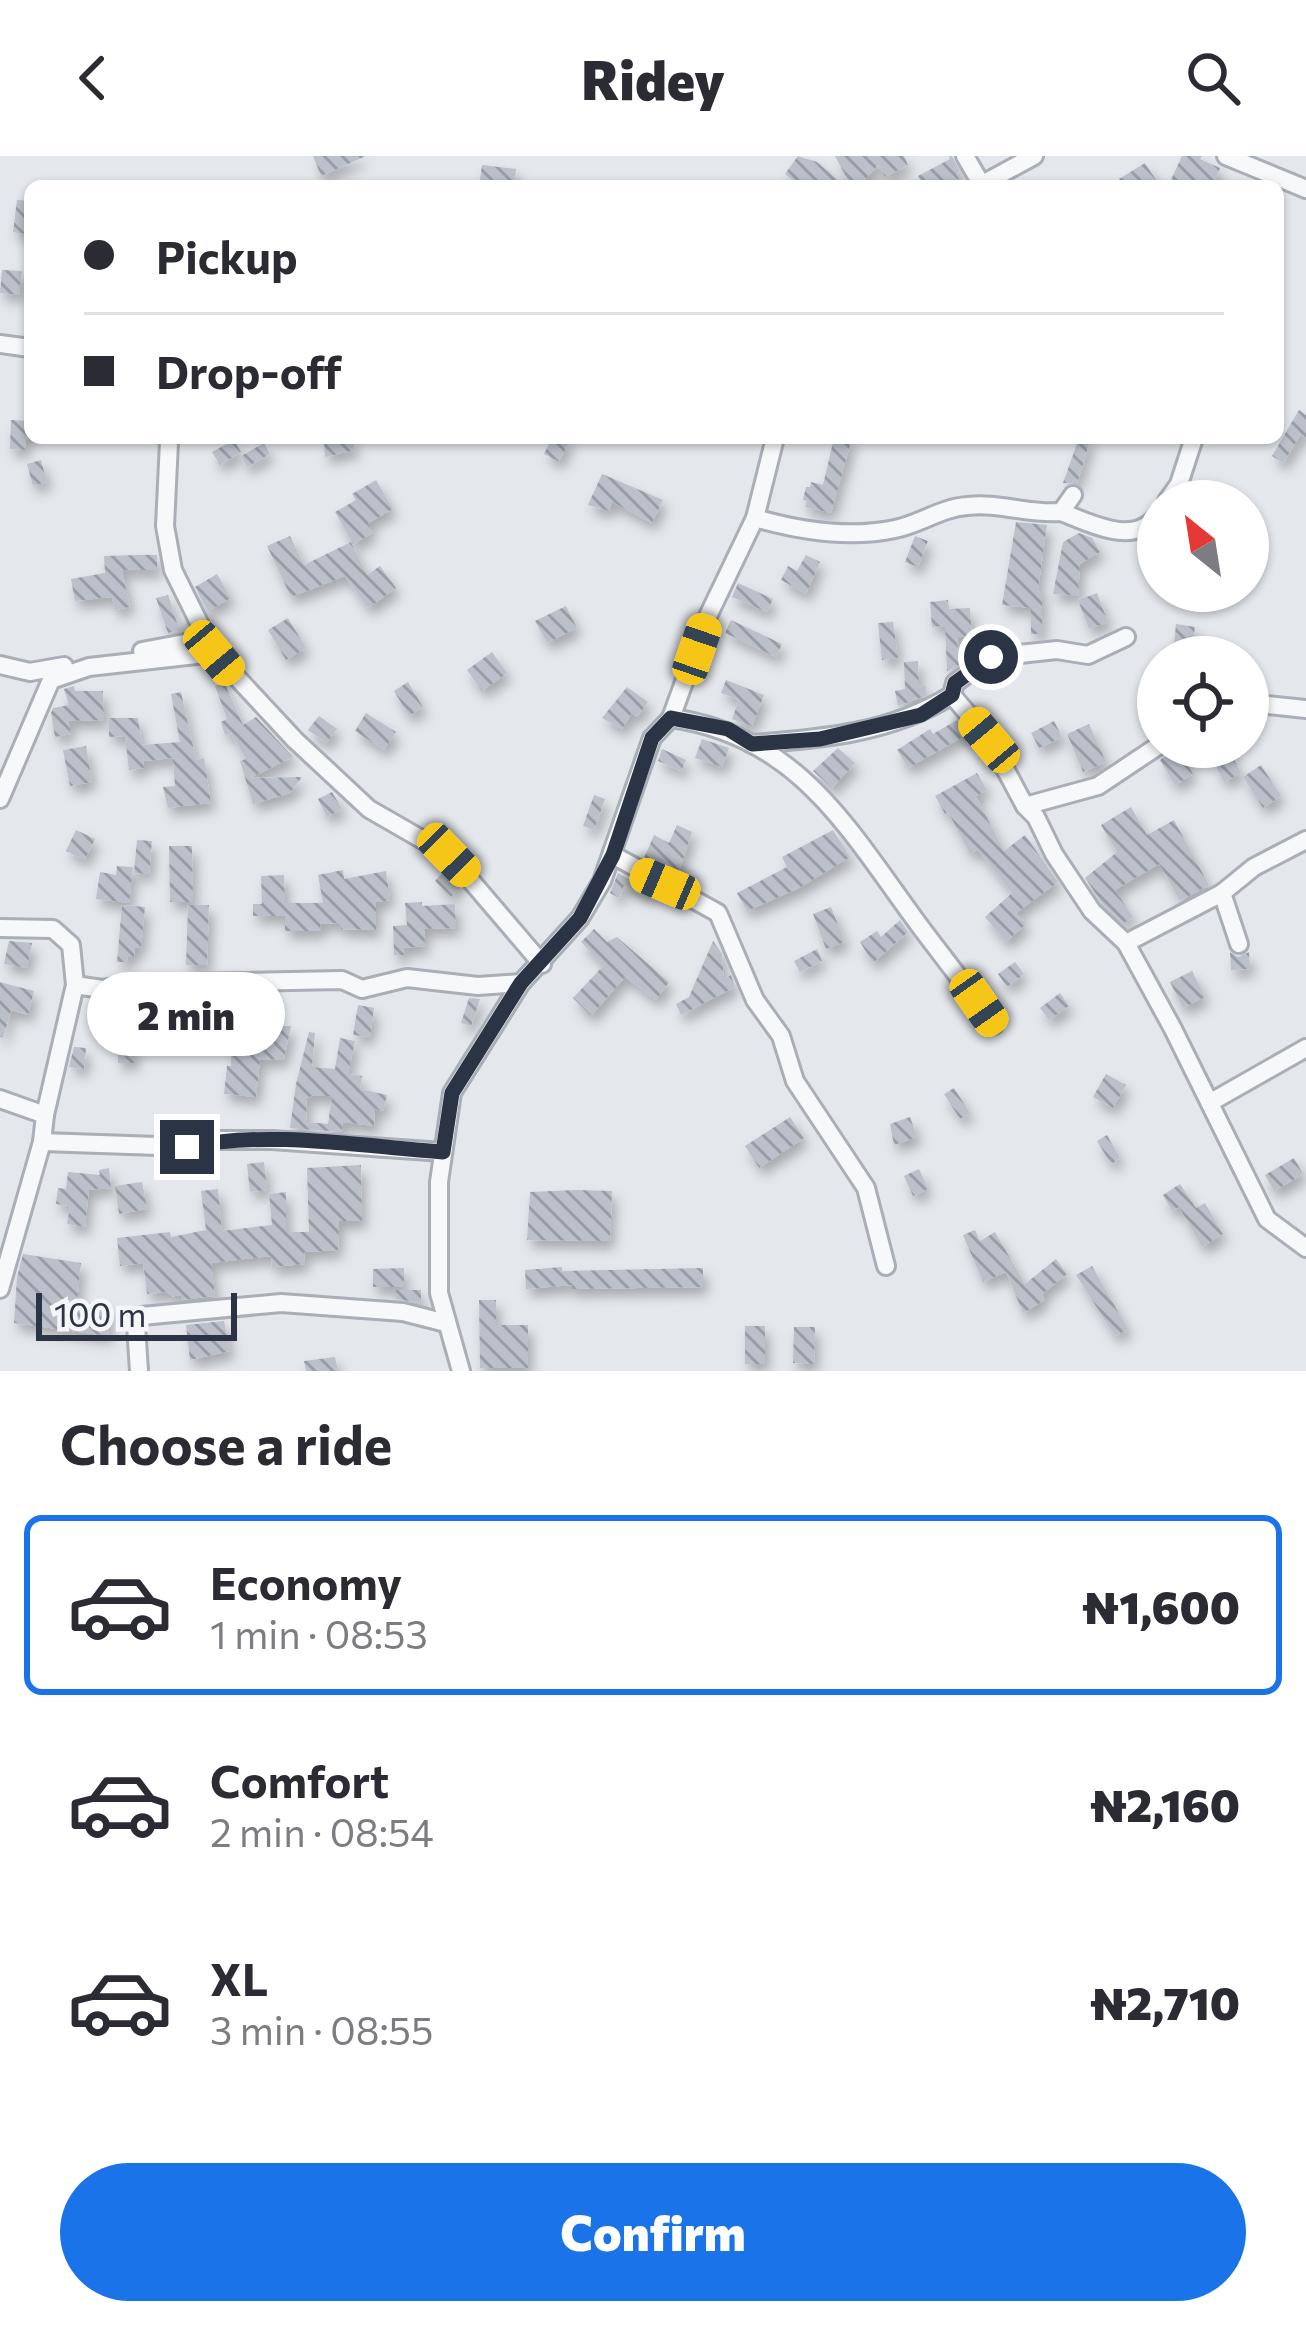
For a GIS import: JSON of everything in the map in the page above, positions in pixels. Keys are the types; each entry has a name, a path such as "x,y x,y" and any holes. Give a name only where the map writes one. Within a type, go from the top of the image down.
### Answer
{"street":[{"path":"990,180 1034,156"},
{"path":"1226,156 1306,189"},
{"path":"169,444 165,526 173,570 210,646 295,740 369,809 449,855 542,964"},
{"path":"461,1371 440,1293 438,1238 452,1093 521,983 580,918 613,855 652,738 671,718 708,616 754,518 773,444"},
{"path":"1178,480 1192,444"},
{"path":"1061,512 1073,495"},
{"path":"754,518 813,532 855,532 896,529 947,508 970,505 1061,512 1101,529 1137,531"},
{"path":"752,744 820,739 921,715 952,695 955,683 991,657 1057,650 1088,655 1126,637"},
{"path":"0,665 30,672 210,646"},
{"path":"0,799 51,680 88,668 210,646"},
{"path":"952,695 989,740 1092,911 1126,943 1267,1219 1306,1248"},
{"path":"1269,705 1306,709"},
{"path":"671,718 728,729 819,794 849,827 994,1025"},
{"path":"1025,806 1098,786 1137,760"},
{"path":"1126,943 1222,893 1254,867 1306,840"},
{"path":"613,855 718,913 754,1000 781,1036 795,1081 866,1188 886,1266"},
{"path":"1222,893 1239,944"},
{"path":"0,928 39,926 61,934 71,945 75,986 42,1142 0,1289"},
{"path":"75,986 102,989 342,980 362,989 407,978 478,986 521,983"},
{"path":"1211,1102 1306,1048"},
{"path":"0,1099 45,1115"},
{"path":"42,1142 187,1147 219,1140 272,1140 443,1152"},
{"path":"139,1371 136,1325 142,1316 281,1303 403,1312 446,1324"}],"building":[{"path":"313,156 366,156 321,176"},
{"path":"798,156 817,162 838,180 793,180 785,174"},
{"path":"835,156 904,156 908,165 885,177 878,165 864,180 848,180"},
{"path":"952,156 960,172 956,174 959,179 920,180 918,176"},
{"path":"1182,156 1202,156 1200,159 1220,168 1215,180 1171,180"},
{"path":"1145,163 1156,180 1120,180"},
{"path":"482,165 516,169 515,180 480,180"},
{"path":"17,200 24,201 24,234 13,232"},
{"path":"2,270 22,271 19,295 0,293"},
{"path":"1299,410 1306,415 1306,438 1301,434 1283,463 1272,456 1284,444"},
{"path":"11,420 24,421 26,450 10,449"},
{"path":"236,444 241,452 220,465 212,452"},
{"path":"262,444 270,454 247,467 241,456"},
{"path":"324,444 354,444 355,450 325,457"},
{"path":"549,444 568,444 559,462 544,454"},
{"path":"833,444 850,444 831,513 805,507 803,500 811,482 823,485"},
{"path":"1077,444 1089,444 1077,483 1063,483"},
{"path":"41,460 47,482 33,486 27,464"},
{"path":"602,474 663,500 652,523 612,502 609,511 588,505"},
{"path":"376,480 393,509 368,523 373,533 353,544 335,512 356,500 352,494"},
{"path":"1016,522 1047,525 1038,590 1042,590 1042,634 1031,634 1031,608 1002,605"},
{"path":"1079,533 1092,538 1100,552 1080,564 1078,596 1053,594 1063,542"},
{"path":"290,536 304,565 351,542 367,575 380,566 396,588 368,608 345,576 291,597 267,546"},
{"path":"915,536 928,541 918,567 905,562"},
{"path":"157,555 157,570 122,570 130,607 115,610 112,597 75,601 71,579 105,573 104,556"},
{"path":"806,555 820,562 806,594 781,580 788,566 797,571"},
{"path":"217,574 231,598 208,611 195,587"},
{"path":"738,583 773,599 767,612 732,597"},
{"path":"1097,593 1108,622 1089,629 1078,600"},
{"path":"168,595 183,630 168,633 156,598"},
{"path":"948,600 949,609 970,608 972,635 957,637 959,665 947,671 945,626 932,627 930,602"},
{"path":"566,606 577,628 547,643 535,621"},
{"path":"288,618 306,648 286,660 268,630"},
{"path":"731,620 782,644 776,657 725,633"},
{"path":"893,622 898,658 882,660 878,623"},
{"path":"1176,624 1195,627 1194,636 1175,636"},
{"path":"492,652 507,673 482,691 467,670"},
{"path":"918,661 919,687 925,686 927,695 898,706 895,691 905,689 904,662"},
{"path":"726,680 764,695 752,726 732,719 739,700 721,693"},
{"path":"224,682 243,725 256,717 293,757 250,778 302,777 290,793 253,804 240,761 246,759 231,733 225,735 221,722 227,719 215,686"},
{"path":"408,682 423,707 409,716 394,691"},
{"path":"74,686 75,691 103,691 104,720 68,721 71,734 55,737 51,713 53,708 69,705 64,689"},
{"path":"627,687 648,702 637,717 632,713 622,729 602,718"},
{"path":"181,692 196,760 204,758 211,803 168,808 163,787 175,786 173,758 143,761 144,768 129,770 125,736 109,737 109,718 138,718 142,745 180,742 171,694"},
{"path":"366,713 396,732 384,750 355,731"},
{"path":"319,716 337,729 326,743 308,730"},
{"path":"957,720 966,735 908,768 897,750 930,729 933,734"},
{"path":"1054,721 1062,737 1039,748 1031,733"},
{"path":"1089,724 1106,762 1083,772 1067,734"},
{"path":"702,739 729,748 722,767 695,758"},
{"path":"86,746 92,782 70,786 63,750"},
{"path":"838,748 855,763 832,788 813,771"},
{"path":"662,749 686,760 681,771 658,761"},
{"path":"1165,768 1190,768 1193,774 1175,785"},
{"path":"1217,768 1238,768 1241,773 1224,782"},
{"path":"1263,768 1281,796 1263,808 1243,777"},
{"path":"977,773 987,790 976,796 1004,851 1025,835 1058,882 1016,913 1026,924 1006,942 985,917 1012,893 978,850 970,854 935,796"},
{"path":"332,792 342,809 327,817 318,799"},
{"path":"594,795 605,799 594,830 583,826"},
{"path":"1131,807 1147,835 1174,820 1209,885 1180,901 1159,864 1115,890 1133,917 1124,923 1085,878 1117,852 1101,825"},
{"path":"677,825 692,832 678,875 644,858 654,835 669,843"},
{"path":"76,830 95,839 85,860 66,851"},
{"path":"833,830 850,857 799,888 747,911 737,893 787,867 782,857"},
{"path":"137,840 152,841 149,874 134,873"},
{"path":"169,846 192,846 193,902 170,902"},
{"path":"117,866 133,867 129,903 96,899 100,872 116,875"},
{"path":"343,870 344,879 386,871 390,900 376,902 376,930 341,929 340,923 320,924 321,931 285,931 285,916 253,916 253,904 262,904 261,876 284,875 285,903 323,903 318,875"},
{"path":"445,870 460,888 451,897 435,881"},
{"path":"618,873 652,891 649,898 624,886 619,898 610,893"},
{"path":"422,902 422,906 455,904 456,928 424,929 425,946 404,948 404,955 394,955 393,926 407,925 405,903"},
{"path":"122,905 145,907 141,948 135,948 128,962 117,962"},
{"path":"188,905 209,905 207,965 186,965"},
{"path":"831,907 845,942 826,949 813,914"},
{"path":"900,920 908,932 873,963 860,942 877,931 881,937"},
{"path":"594,929 607,942 617,937 669,982 656,1000 625,977 591,1016 573,998 604,965 581,942"},
{"path":"9,941 32,943 27,968 4,964"},
{"path":"713,941 722,954 724,979 731,975 735,987 681,1015 676,1004 689,997"},
{"path":"817,949 822,961 800,972 794,961"},
{"path":"1230,952 1238,957 1249,952 1250,969 1231,970"},
{"path":"1015,962 1024,974 1007,987 998,974"},
{"path":"1192,971 1205,997 1183,1008 1170,982"},
{"path":"0,982 34,991 28,1015 11,1010 3,1038 0,1037"},
{"path":"1060,993 1069,1006 1049,1020 1040,1008"},
{"path":"163,996 189,996 189,1010 164,1010"},
{"path":"469,998 480,999 471,1026 461,1023"},
{"path":"358,1005 374,1008 370,1037 353,1035"},
{"path":"232,1015 256,1017 256,1026 291,1026 284,1059 260,1060 256,1097 224,1094 227,1066 231,1066"},
{"path":"309,1032 315,1033 312,1067 335,1069 340,1038 355,1041 348,1074 362,1076 360,1089 387,1095 383,1111 375,1109 374,1126 343,1122 342,1132 290,1128","holes":["332,1096 328,1124 306,1122 307,1098"]},
{"path":"118,1046 134,1046 134,1063 118,1063"},
{"path":"74,1047 86,1048 84,1069 69,1067"},
{"path":"1106,1074 1126,1085 1113,1108 1093,1097"},
{"path":"954,1088 970,1113 960,1119 944,1094"},
{"path":"790,1117 804,1138 759,1168 745,1146"},
{"path":"910,1117 917,1137 894,1145 890,1124"},
{"path":"1107,1135 1120,1158 1111,1164 1097,1141"},
{"path":"1294,1158 1303,1174 1274,1191 1265,1175"},
{"path":"264,1162 267,1190 250,1192 247,1164"},
{"path":"361,1165 362,1221 339,1221 338,1250 304,1252 305,1264 272,1267 271,1256 211,1263 215,1296 181,1300 181,1295 169,1297 168,1292 147,1294 143,1263 120,1266 117,1238 170,1232 171,1237 206,1230 201,1191 218,1189 222,1231 272,1225 269,1194 286,1192 286,1232 309,1232 307,1168"},
{"path":"109,1168 111,1188 89,1190 85,1227 67,1224 70,1206 56,1204 58,1188 66,1189 68,1172 100,1175 99,1170"},
{"path":"919,1169 928,1189 913,1196 904,1176"},
{"path":"142,1182 147,1209 119,1214 115,1186"},
{"path":"1180,1184 1196,1208 1205,1203 1223,1234 1202,1247 1179,1207 1172,1211 1163,1195"},
{"path":"612,1191 610,1241 527,1240 530,1192"},
{"path":"975,1230 980,1241 995,1232 1025,1284 1056,1259 1067,1274 1042,1294 1045,1300 1023,1313 1006,1272 983,1282 963,1235"},
{"path":"23,1254 81,1263 77,1302 110,1305 108,1336 14,1323"},
{"path":"1092,1266 1128,1329 1115,1336 1076,1275"},
{"path":"562,1267 562,1271 703,1268 703,1287 526,1289 525,1270"},
{"path":"404,1268 404,1287 373,1287 373,1269"},
{"path":"396,1290 421,1290 421,1303 396,1299"},
{"path":"479,1300 496,1300 496,1325 528,1325 528,1368 480,1368"},
{"path":"224,1321 230,1351 190,1360 186,1325"},
{"path":"745,1326 765,1326 765,1364 745,1364"},
{"path":"794,1327 815,1327 814,1364 793,1363"},
{"path":"335,1357 338,1371 306,1371 304,1361"}],"route":[{"path":"187,1147 219,1140 272,1140 443,1152 452,1093 521,983 580,918 613,855 652,738 671,718 728,729 752,744 820,739 921,715 952,695 955,683 991,657"}]}
